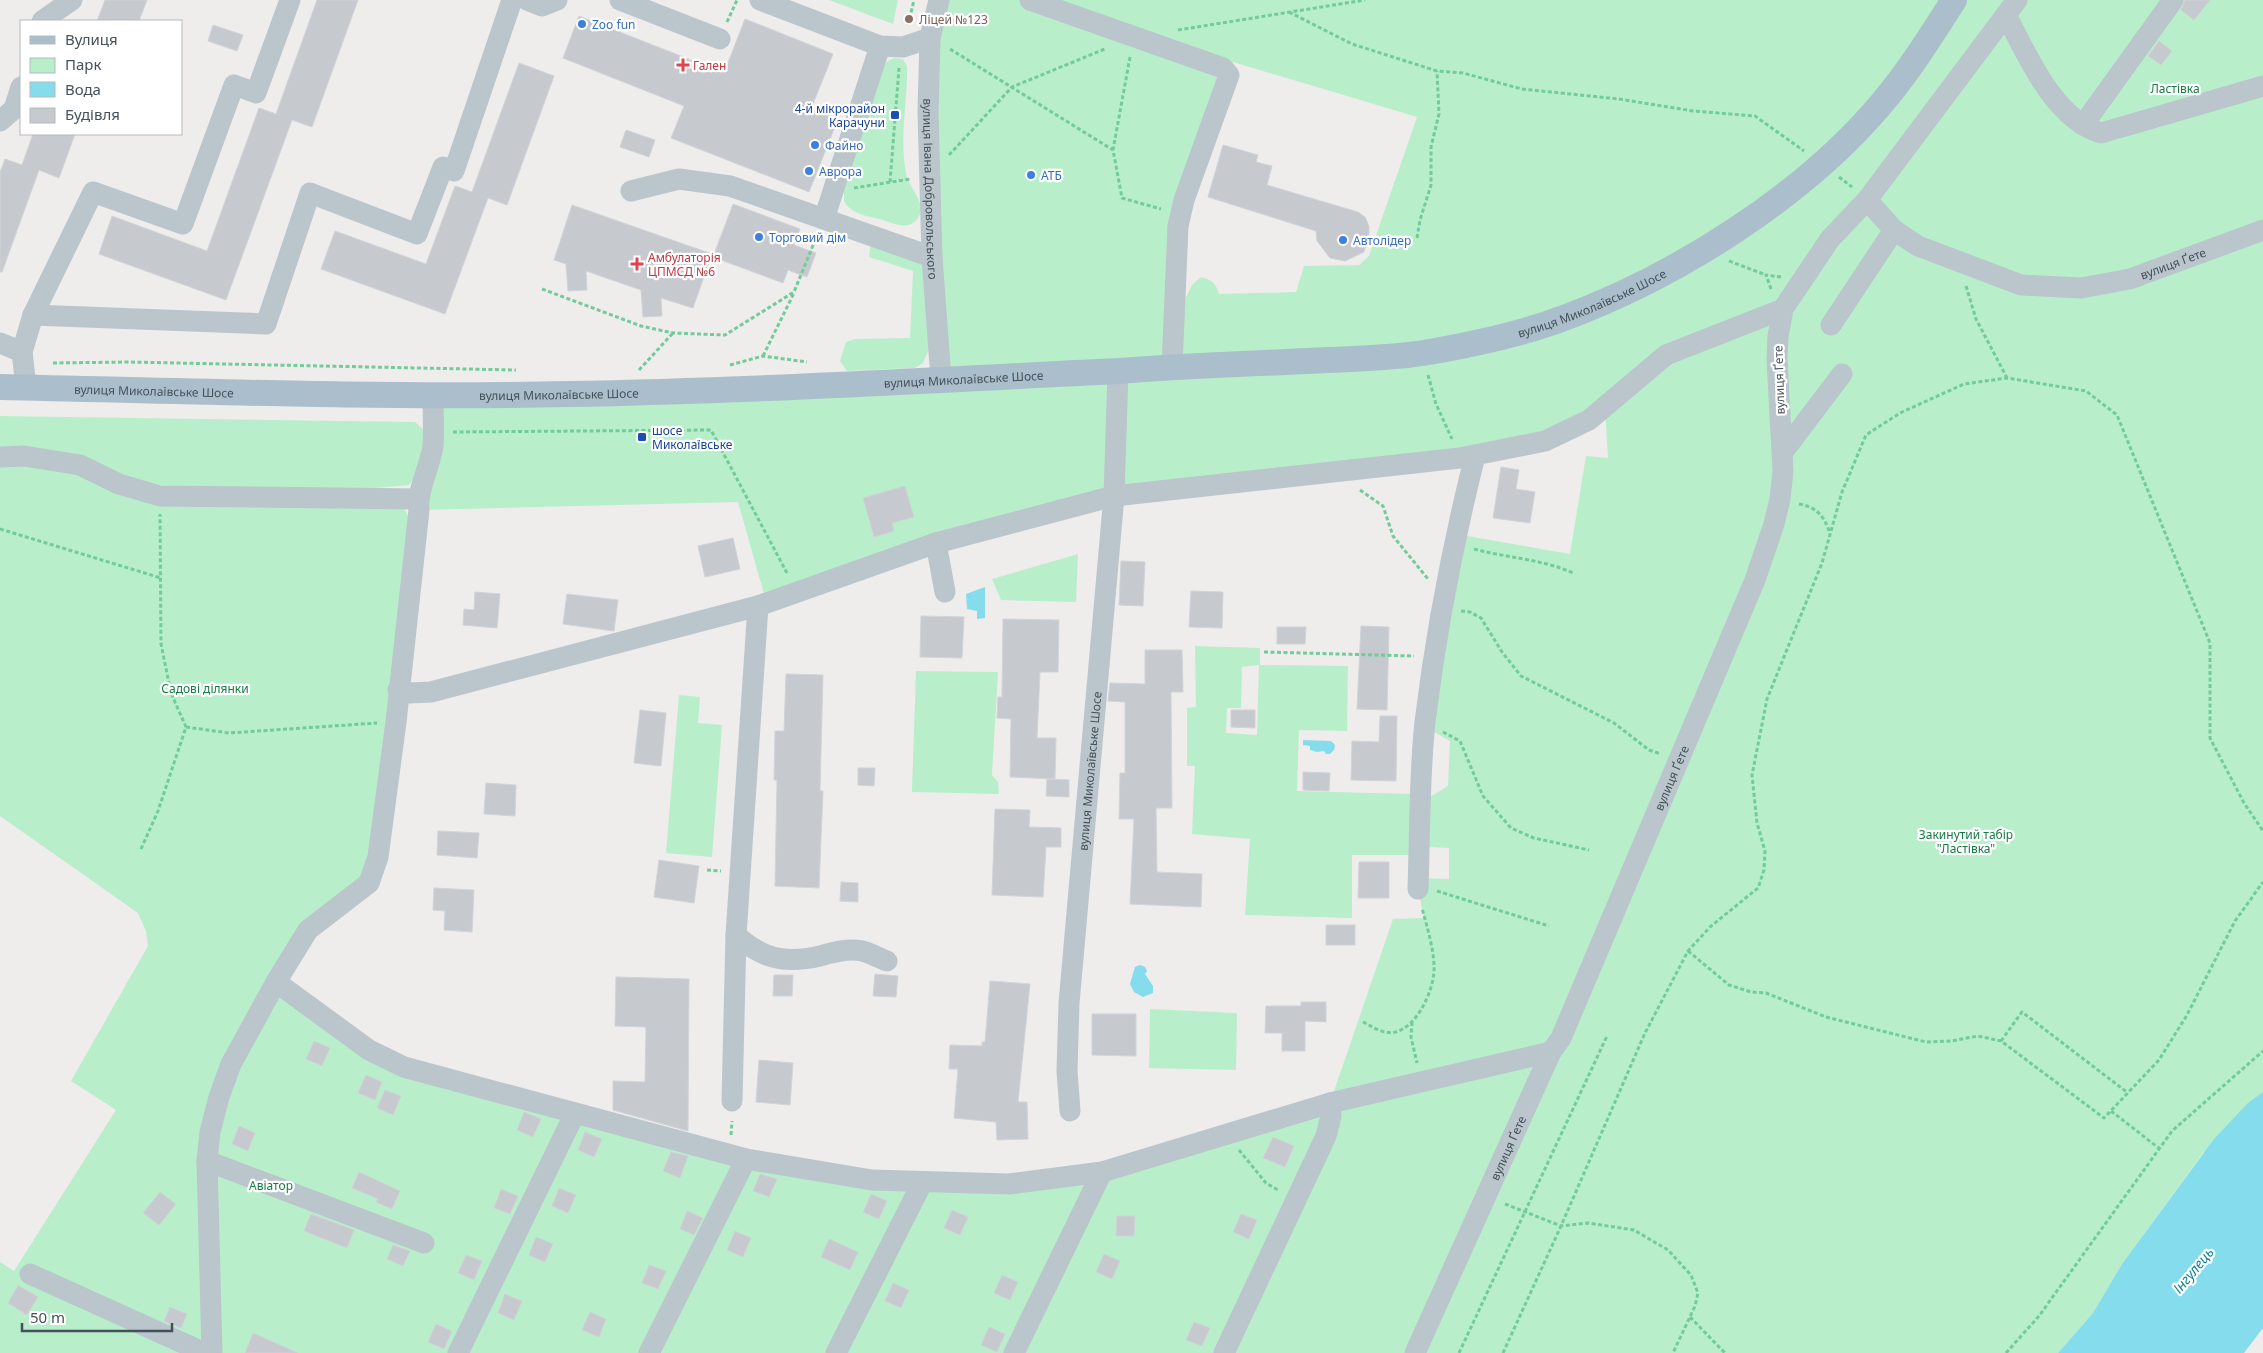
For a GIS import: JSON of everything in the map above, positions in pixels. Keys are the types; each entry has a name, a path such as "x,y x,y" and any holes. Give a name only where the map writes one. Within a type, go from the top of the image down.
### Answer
{"main road":[{"name":"вулиця Миколаївське Шосе","path":"0,387 24,368 434,396 690,392 1374,358 1421,353 1502,337 1562,319 1614,297 1704,248 1777,201 1822,164 1881,104 1922,51 1954,0"}],"street":[{"path":"43,20 72,0"},
{"path":"24,368 33,316 93,192 183,224 234,85 256,93 290,0"},
{"path":"33,316 266,324 310,193 417,234 443,167 454,171 512,0"},
{"path":"527,0 542,6 556,0"},
{"path":"620,0 720,38"},
{"path":"760,0 880,46 903,47 930,38"},
{"name":"вулиця Івана Добровольського","path":"939,0 930,38 929,177 932,257 941,380"},
{"path":"1030,0 1223,68 1229,75 1184,200 1178,226 1172,367"},
{"path":"2084,125 2173,0"},
{"path":"2011,8 2044,87 2084,125 2101,133 2263,86"},
{"name":"вулиця Ґете","path":"1415,1353 1551,1052 1561,1038 1755,580 1780,499 1783,452 1777,359 1778,336 1783,309 1830,239 1867,200 2011,8"},
{"path":"824,219 880,46"},
{"path":"0,121 14,108 20,90"},
{"path":"631,190 679,178 730,186 932,257"},
{"name":"вулиця Ґете","path":"1867,200 1894,230 1918,246 2021,285 2080,288 2130,279 2263,230"},
{"path":"1831,325 1894,230"},
{"path":"398,690 410,693 431,692 758,606 936,543 1114,496 1468,457 1545,441 1567,432 1605,408 1666,355 1783,309"},
{"path":"0,343 24,368"},
{"name":"вулиця Миколаївське Шосе","path":"1070,1111 1066,1071 1070,1003 1114,496 1118,371"},
{"path":"1783,452 1842,374"},
{"path":"212,1353 207,1161 217,1106 231,1064 276,982 308,930 369,884 378,857 396,722 419,510 417,499 426,480 433,446 434,396"},
{"path":"0,457 24,456 80,464 118,484 160,496 417,499"},
{"path":"1418,889 1418,786 1425,722 1468,457"},
{"path":"936,543 945,592"},
{"path":"732,1101 736,935 758,606"},
{"path":"736,935 751,948 772,958 794,960 838,951 861,951 887,961"},
{"path":"276,982 369,1050 404,1067 738,1158 872,1180 922,1183 1009,1184 1102,1172 1330,1102 1551,1052"},
{"path":"1224,1353 1326,1136 1330,1116 1330,1102"},
{"path":"458,1353 575,1113"},
{"path":"649,1353 738,1158"},
{"path":"207,1161 424,1242"},
{"path":"1014,1353 1102,1172"},
{"path":"836,1353 922,1183"},
{"path":"30,1274 205,1353"}],"path":[{"path":"890,182 900,58 914,0"},
{"path":"1173,31 1365,0"},
{"path":"1289,12 1352,44 1437,71 1464,73 1522,89 1619,99 1693,111 1754,116 1822,164 1867,200"},
{"path":"834,189 844,190 929,177 1012,87 1134,37"},
{"path":"1134,37 1113,150 1122,198 1181,214"},
{"path":"930,38 1113,150"},
{"path":"1417,238 1420,220 1431,185 1431,147 1439,114 1437,71"},
{"path":"763,356 794,292 824,219"},
{"path":"1704,248 1746,269 1766,275"},
{"path":"1958,262 1976,319 2007,378"},
{"path":"542,289 640,326 673,333 725,335 794,292"},
{"path":"630,371 639,371 673,333"},
{"path":"1421,353 1436,404 1468,457"},
{"path":"24,368 128,362 526,370"},
{"path":"1503,1353 1562,1226 1645,1032 1688,951 1710,927 1758,888 1764,870 1765,851 1757,823 1752,775 1767,699 1822,563 1842,492 1866,435 1900,413 1964,384 2007,378 2086,391 2118,415 2210,643 2210,738 2244,803 2263,831"},
{"path":"433,433 711,430 796,591"},
{"path":"1345,472 1350,485 1383,506 1393,536 1410,555 1418,569 1437,584 1447,586"},
{"path":"141,849 158,811 186,727 171,693 161,644 160,496"},
{"path":"1777,512 1793,504 1813,508 1826,522 1830,534"},
{"path":"0,529 161,578"},
{"path":"1454,543 1498,555 1558,566 1572,573"},
{"path":"1443,610 1477,614 1482,618 1502,652 1521,676 1614,723 1649,750 1678,760"},
{"path":"1264,652 1435,656"},
{"path":"186,727 229,733 396,722"},
{"path":"1425,722 1460,741 1483,796 1511,828 1534,838 1588,850"},
{"path":"1688,951 1729,985 1766,993 1826,1018 1926,1042 1952,1041 1978,1036 2000,1041 2104,1118 2159,1060 2187,1016 2235,921 2263,882"},
{"path":"1421,1081 1411,1037 1412,1022 1430,991 1434,971 1418,889 1476,902 1549,926"},
{"path":"2000,1041 2022,1012 2128,1093"},
{"path":"1363,1022 1386,1032 1396,1032 1412,1022"},
{"path":"1459,1353 1607,1036"},
{"path":"2006,1353 2039,1316 2172,1131 2263,1051"},
{"path":"732,1101 738,1158"},
{"path":"2111,1111 2160,1149"},
{"path":"1210,1139 1227,1141 1246,1158 1266,1183 1296,1200"},
{"path":"1486,1196 1562,1226 1588,1223 1634,1230 1668,1250 1690,1275 1698,1293 1673,1353"},
{"path":"1690,1316 1725,1353"}],"green space":[{"path":"829,0 898,0 893,24"},
{"path":"939,0 2263,0 2263,1104 2203,1153 2122,1264 2093,1313 2058,1353 0,1353 0,1262 14,1271 116,1110 71,1081 148,946 146,931 138,913 0,816 0,465 20,465 76,473 117,494 404,509 410,519 370,856 363,879 277,982 404,1067 872,1180 1102,1172 1330,1103 1393,919 1424,918 1418,889 1418,878 1449,879 1449,848 1429,847 1430,797 1448,786 1450,741 1432,731 1455,590 1467,536 1570,554 1586,456 1608,458 1605,408 1545,441 1114,496 766,601 738,502 419,510 433,396 941,379 932,257","holes":["1233,62 1417,117 1369,256 1359,265 1304,266 1296,292 1219,294 1213,282 1201,277 1192,285 1186,297 1176,296 1184,200"]},
{"path":"894,58 903,59 907,66 904,160 908,179 921,206 918,218 906,225 897,225 861,214 847,206 844,201 844,190 885,63"},
{"path":"871,242 925,261 930,347 923,363 915,368 847,371 840,361 846,342 855,339 910,338 913,271 869,257"},
{"path":"0,416 415,422 424,430 424,445 418,473 409,485 365,489 164,486 127,476 87,458 0,448"},
{"path":"1078,554 1076,602 1001,600 992,579"},
{"path":"1195,646 1260,648 1260,665 1348,666 1347,731 1299,730 1297,791 1414,794 1412,855 1352,855 1352,918 1245,915 1250,839 1192,834 1195,766 1187,766 1187,708 1196,707","holes":["1259,665 1257,735 1226,733 1227,708 1241,708 1242,667"]},
{"path":"916,671 998,672 992,775 998,782 999,794 912,792"},
{"path":"679,695 700,697 698,723 722,725 712,857 666,853"},
{"path":"1150,1009 1237,1013 1236,1070 1149,1068"}],"water":[{"path":"985,587 985,618 977,619 977,611 967,609 966,594"},
{"path":"1303,740 1331,741 1335,745 1334,750 1330,754 1326,754 1324,751 1310,750 1310,746 1303,745"},
{"path":"1140,965 1145,967 1147,971 1145,974 1153,986 1153,993 1143,997 1134,992 1130,984 1135,967"},
{"name":"Інгулець","path":"2263,1092 2263,1328 2244,1353 2058,1353 2093,1313 2122,1264 2214,1139 2248,1103"}],"building":[{"path":"105,0 147,0 139,20 97,20"},
{"path":"317,0 358,0 312,127 292,120 226,300 99,254 112,216 207,251 259,108 276,114"},
{"path":"2185,0 2210,0 2194,20 2181,10"},
{"path":"579,16 724,73 745,19 833,54 811,109 838,119 809,192 671,138 684,106 563,58"},
{"path":"213,25 243,35 237,51 208,41"},
{"path":"2159,41 2172,51 2161,65 2148,56"},
{"path":"519,63 554,76 507,205 488,198 445,314 321,269 335,231 426,264 455,186 472,192"},
{"path":"626,130 655,140 649,157 620,147"},
{"path":"33,135 75,135 59,178 39,170 2,272 0,272 0,172 5,159 22,165"},
{"path":"1223,145 1258,155 1256,162 1272,166 1267,185 1358,212 1365,217 1369,226 1369,234 1364,252 1345,261 1330,258 1317,241 1316,231 1208,197"},
{"name":"Торговий дім","path":"733,204 800,229 794,245 816,253 807,277 788,270 783,283 713,257"},
{"name":"Амбулаторія ЦПМСД №6","path":"572,205 712,254 693,308 661,298 662,316 643,317 641,290 586,271 587,290 568,291 566,264 554,260"},
{"path":"1501,467 1519,470 1516,489 1535,492 1530,523 1493,518"},
{"path":"905,486 914,517 892,523 894,531 874,537 863,498"},
{"path":"733,538 740,569 705,577 698,546"},
{"path":"1121,561 1145,562 1143,606 1119,605"},
{"path":"1191,591 1223,592 1222,628 1189,627"},
{"path":"475,592 500,594 497,628 463,625 464,609 474,610"},
{"path":"567,594 618,600 614,631 563,624"},
{"path":"921,616 964,617 962,658 920,657"},
{"path":"1003,619 1059,620 1058,672 1040,672 1037,738 1056,738 1055,779 1010,777 1011,719 997,718 998,697 1002,697"},
{"path":"1361,626 1389,627 1387,710 1357,709"},
{"path":"1277,627 1306,627 1305,644 1277,644"},
{"path":"1145,650 1182,650 1183,692 1171,692 1172,808 1156,808 1157,872 1202,874 1201,907 1130,904 1134,819 1119,819 1120,773 1125,773 1125,702 1108,701 1110,683 1145,684"},
{"path":"786,674 823,675 820,791 823,791 819,888 775,886 777,780 774,780 775,731 784,731"},
{"path":"640,710 666,713 661,766 634,763"},
{"path":"1231,710 1255,710 1255,728 1231,727"},
{"path":"1380,716 1397,716 1396,781 1351,780 1352,741 1379,742"},
{"path":"858,768 875,768 874,786 858,785"},
{"path":"1303,772 1330,773 1329,791 1303,790"},
{"path":"1047,779 1069,780 1069,797 1046,796"},
{"path":"486,783 516,785 515,816 484,814"},
{"path":"995,809 1030,810 1029,827 1061,828 1061,847 1046,847 1043,897 992,895"},
{"path":"438,831 479,833 477,858 437,855"},
{"path":"659,860 699,866 694,903 654,897"},
{"path":"1359,862 1389,862 1389,898 1358,898"},
{"path":"841,882 858,883 858,902 840,901"},
{"path":"434,888 474,890 472,932 444,930 445,911 433,910"},
{"path":"1326,925 1355,925 1355,945 1326,945"},
{"path":"875,974 898,976 896,997 873,996"},
{"path":"774,975 793,975 792,996 773,996"},
{"path":"616,977 689,979 688,1131 613,1110 613,1081 645,1082 646,1027 615,1026"},
{"path":"990,981 1030,984 1018,1102 1027,1102 1028,1139 997,1140 996,1122 954,1118 958,1069 949,1069 950,1045 982,1046 982,1042 985,1042"},
{"path":"1301,1002 1326,1002 1326,1022 1305,1021 1305,1051 1282,1051 1282,1033 1265,1033 1266,1006 1301,1006"},
{"path":"1092,1014 1136,1014 1136,1056 1092,1055"},
{"path":"314,1041 330,1048 322,1066 306,1059"},
{"path":"759,1060 793,1063 790,1105 756,1102"},
{"path":"366,1075 382,1082 375,1100 358,1093"},
{"path":"385,1090 401,1096 393,1115 377,1108"},
{"path":"524,1112 541,1119 533,1137 517,1130"},
{"path":"239,1126 255,1133 248,1151 232,1144"},
{"path":"585,1132 602,1139 594,1157 578,1150"},
{"path":"1273,1137 1294,1146 1285,1167 1263,1158"},
{"path":"671,1152 688,1156 680,1178 663,1171"},
{"path":"359,1172 400,1191 392,1209 376,1202 378,1199 352,1188"},
{"path":"760,1174 777,1179 769,1197 753,1191"},
{"path":"559,1188 576,1195 568,1213 552,1206"},
{"path":"501,1189 518,1196 510,1214 494,1208"},
{"path":"160,1192 176,1204 159,1225 143,1213"},
{"path":"871,1194 887,1201 879,1219 863,1212"},
{"path":"952,1210 968,1217 960,1235 944,1228"},
{"path":"687,1211 703,1218 694,1235 680,1229"},
{"path":"311,1214 354,1230 347,1248 304,1231"},
{"path":"1241,1214 1257,1220 1249,1239 1233,1232"},
{"path":"1117,1216 1135,1216 1134,1236 1116,1236"},
{"path":"735,1231 751,1238 743,1257 727,1250"},
{"path":"536,1237 553,1244 545,1262 529,1255"},
{"path":"829,1239 858,1252 850,1270 821,1257"},
{"path":"393,1245 410,1251 403,1266 387,1259"},
{"path":"1104,1254 1120,1261 1112,1279 1096,1272"},
{"path":"466,1255 482,1261 474,1280 458,1273"},
{"path":"649,1265 666,1271 658,1289 642,1283"},
{"path":"1002,1275 1018,1282 1010,1300 994,1293"},
{"path":"893,1283 909,1290 901,1308 885,1301"},
{"path":"18,1285 38,1297 27,1315 8,1303"},
{"path":"505,1294 522,1301 514,1320 498,1313"},
{"path":"170,1307 187,1314 181,1328 164,1321"},
{"path":"590,1312 606,1319 599,1337 582,1330"},
{"path":"1194,1322 1210,1328 1202,1346 1186,1340"},
{"path":"436,1324 452,1331 444,1349 428,1342"},
{"path":"989,1327 1005,1334 997,1352 981,1345"},
{"path":"253,1333 298,1353 245,1353"}],"place":[{"name":"Ліцей №123","path":"909,19"},
{"name":"Zoo fun","path":"582,24"},
{"name":"Гален","path":"683,65"},
{"name":"4-й мікрорайон Карачуни","path":"895,115"},
{"name":"Файно","path":"815,145"},
{"name":"Аврора","path":"809,171"},
{"name":"АТБ","path":"1031,175"},
{"name":"Торговий дім","path":"759,237"},
{"name":"Автолідер","path":"1343,240"},
{"name":"Амбулаторія ЦПМСД №6","path":"637,264"},
{"name":"шосе Миколаївське","path":"642,437"}],"park label":[{"name":"Ластівка","path":"2175,88"},
{"name":"Садові ділянки","path":"205,688"},
{"name":"Закинутий табір \"Ластівка\"","path":"1966,841"},
{"name":"Авіатор","path":"271,1185"}]}
